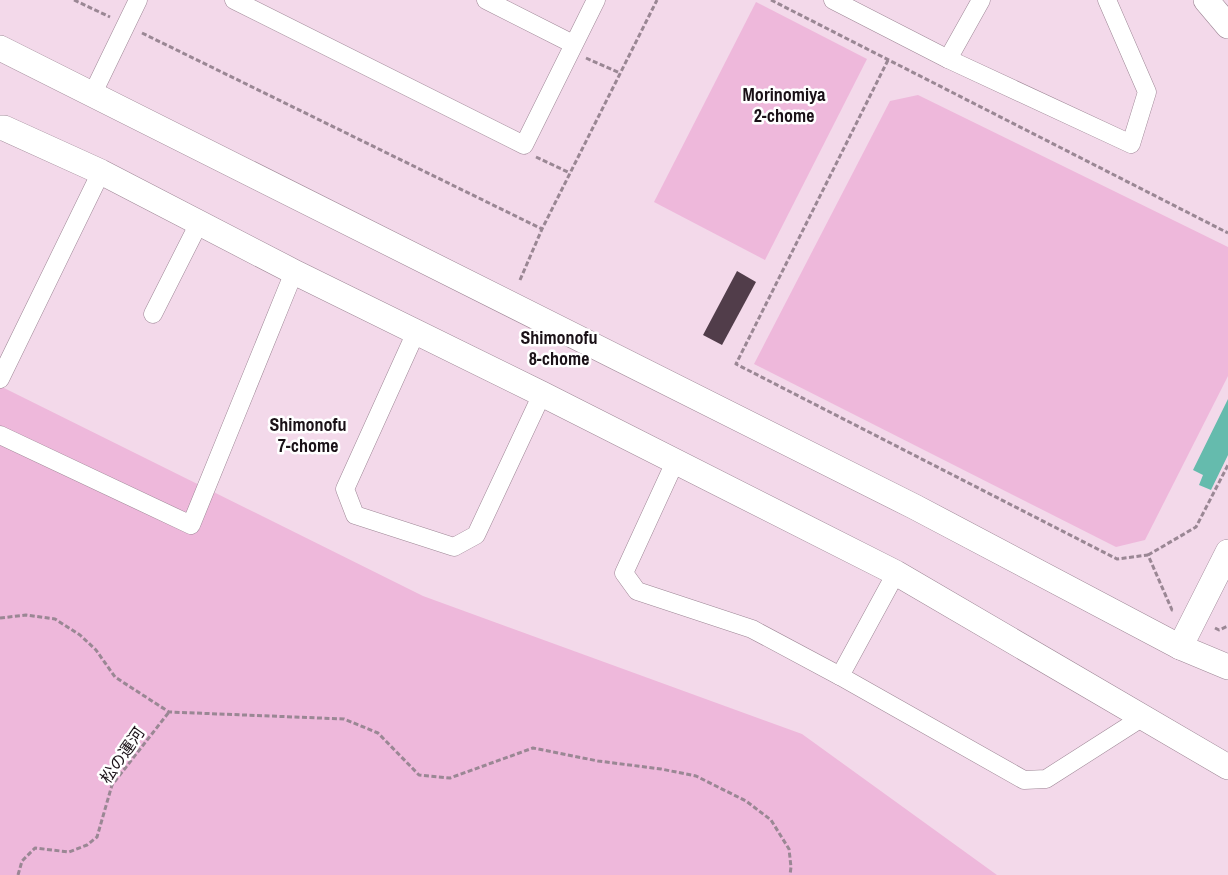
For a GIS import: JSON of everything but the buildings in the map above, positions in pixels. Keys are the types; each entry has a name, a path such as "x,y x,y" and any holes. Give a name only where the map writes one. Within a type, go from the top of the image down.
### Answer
{"street":[{"path":"92,95 138,0"},
{"path":"234,0 524,145 596,0"},
{"path":"486,0 571,47"},
{"path":"833,0 948,59 1131,144 1147,92 1107,0"},
{"path":"948,59 980,0"},
{"path":"1206,0 1228,26"},
{"path":"0,48 906,503 1180,647 1228,667"},
{"path":"0,128 4,128 101,172 294,272 542,394 896,573 1228,767"},
{"path":"0,379 101,172"},
{"path":"153,314 198,223"},
{"path":"0,435 191,525 294,272"},
{"path":"416,332 345,489 356,515 454,547 476,535 542,394"},
{"path":"675,462 624,573 636,591 752,629 840,676 1024,780 1046,779 1143,717"},
{"path":"1180,647 1228,552"},
{"path":"840,676 896,573"}],"path":[{"path":"74,0 542,229"},
{"path":"520,280 542,229 657,0"},
{"path":"771,0 1228,233"},
{"path":"571,47 620,73"},
{"path":"888,60 736,364 1117,558 1148,555 1196,528 1228,465"},
{"path":"524,145 527,152 570,173"},
{"path":"1148,555 1172,610 1194,618"},
{"path":"0,618 26,615 55,619 80,634 96,650 115,677 170,712 344,719 378,733 419,775 450,778 533,748 598,761 661,769 696,776 746,801 771,820 789,849 790,875"},
{"name":"松の運河","path":"18,875 22,860 35,848 69,852 87,845 97,837 112,785 170,712"}],"shaded area":[{"path":"756,2 867,59 765,260 654,202"},
{"path":"918,95 1228,247 1228,376 1145,540 1116,547 754,364 890,101"},
{"path":"0,386 423,596 802,734 997,875 0,875"},
{"path":"1228,399 1228,455 1211,490 1199,485 1203,475 1193,470"}],"district":[{"name":"Morinomiya 2-chome","path":"784,104"},
{"name":"Shimonofu 8-chome","path":"559,347"},
{"name":"Shimonofu 7-chome","path":"308,434"}]}
